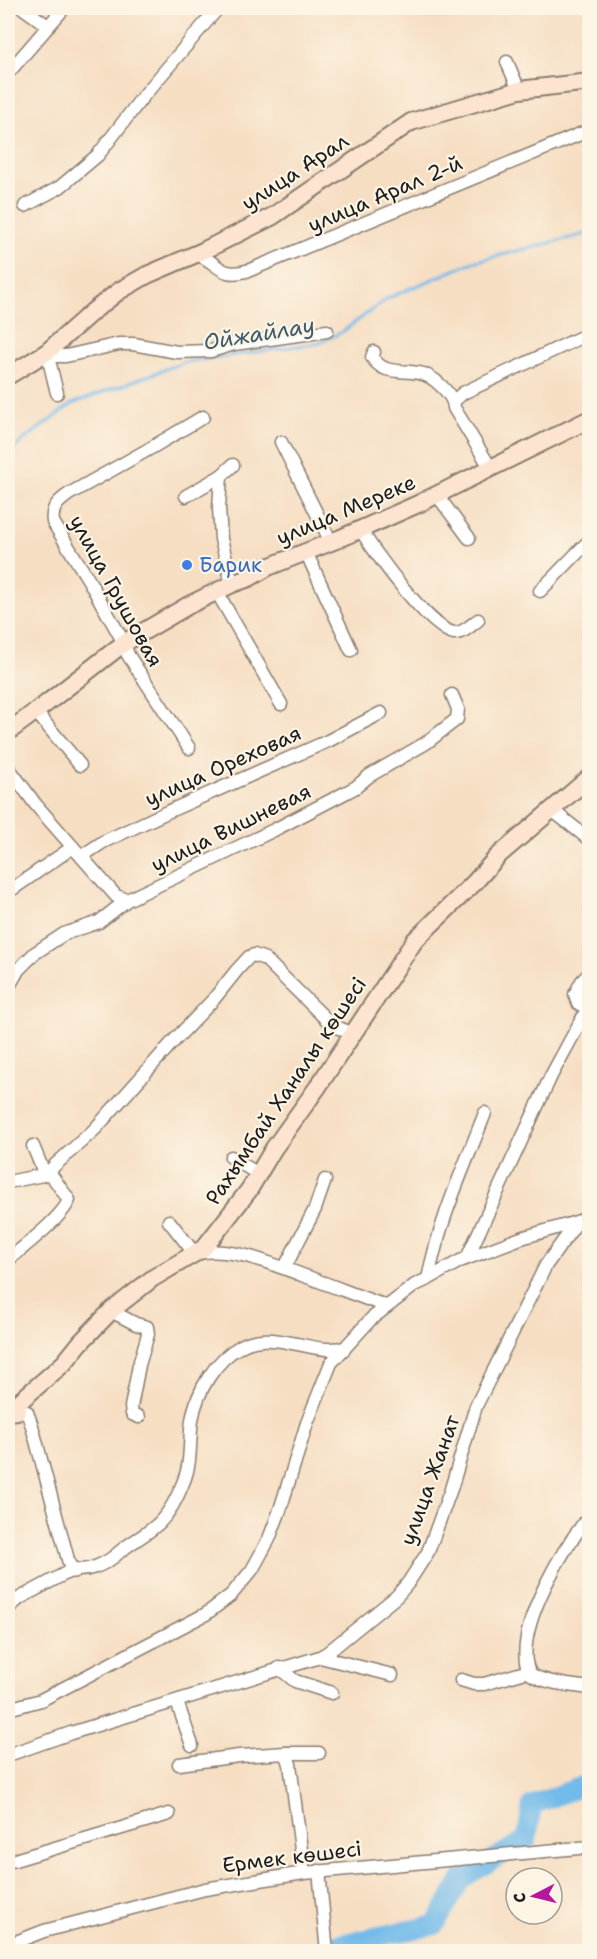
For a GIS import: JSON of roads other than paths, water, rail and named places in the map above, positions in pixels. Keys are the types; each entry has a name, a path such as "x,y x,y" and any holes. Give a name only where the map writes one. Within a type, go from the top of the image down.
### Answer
{"street":[{"path":"23,8 48,26"},
{"path":"8,73 64,8"},
{"path":"25,206 60,187 98,155 141,99 218,8"},
{"path":"507,62 519,90"},
{"name":"улица Арал","path":"8,376 47,352 119,291 147,275 197,254 273,216 411,122 519,90 590,82"},
{"name":"улица Арал 2-й","path":"197,254 207,258 225,272 236,274 250,270 590,130"},
{"path":"47,352 54,356 66,356 119,344 133,344 177,352 211,351 234,344 327,331"},
{"path":"490,467 454,408 458,397 590,333"},
{"path":"47,352 57,393"},
{"path":"374,352 372,357 382,368 398,372 421,373 458,397"},
{"name":"улица Грушовая","path":"189,748 128,655 124,643 88,579 53,522 52,513 54,508 69,494 203,417"},
{"name":"улица Мереке","path":"8,732 124,643 189,605 437,495 590,418"},
{"path":"281,441 331,542"},
{"path":"186,496 221,476 233,465"},
{"path":"221,476 219,508 225,588 281,704"},
{"path":"198,489 208,487 215,492 219,508"},
{"path":"437,495 469,538"},
{"path":"361,530 382,562 410,596 441,627 453,633 462,632 478,620"},
{"path":"540,591 590,540"},
{"path":"306,552 351,650"},
{"name":"улица Вишневая","path":"8,988 18,970 35,953 64,934 99,922 128,900 343,795 369,776 426,743 456,719 458,709 452,695"},
{"path":"36,712 80,765"},
{"name":"улица Ореховая","path":"8,891 77,852 328,741 381,713"},
{"path":"8,767 36,805 116,896 128,900"},
{"name":"Рахымбай Ханалы көшесі","path":"12,1411 18,1403 57,1370 111,1311 153,1278 204,1248 235,1209 415,940 479,878 498,856 590,777"},
{"path":"552,810 590,840"},
{"path":"8,1182 48,1174 95,1129 213,1000 249,957 255,955 265,959 332,1025 353,1034"},
{"path":"466,1258 533,1113 588,1006 578,1003 575,994 582,981 590,973"},
{"path":"428,1279 445,1214 485,1113"},
{"path":"8,1260 67,1206 69,1200 52,1176 42,1168 33,1146"},
{"path":"231,1157 258,1174"},
{"path":"285,1268 315,1209 325,1180"},
{"path":"8,1709 51,1696 206,1614 231,1595 252,1569 269,1539 283,1502 306,1423 331,1363 370,1319 415,1285 466,1258 590,1216"},
{"path":"169,1221 196,1254 217,1250 285,1268 386,1306"},
{"name":"улица Жанат","path":"8,1755 71,1733 320,1657 397,1596 428,1551 480,1398 546,1265 577,1222"},
{"path":"111,1311 147,1327 148,1334 138,1365 130,1407 132,1414 139,1417"},
{"path":"8,1608 20,1598 70,1571 95,1566 109,1560 154,1527 166,1515 187,1473 192,1420 198,1401 205,1383 226,1356 243,1344 254,1340 285,1341 326,1349 344,1348"},
{"path":"12,1411 25,1410 27,1412 70,1571"},
{"path":"590,1516 574,1535 559,1560 525,1642 525,1654 532,1675 553,1682 590,1688"},
{"path":"320,1657 392,1675"},
{"path":"279,1668 296,1680 332,1693"},
{"path":"460,1680 484,1684 529,1671"},
{"path":"177,1702 192,1745"},
{"path":"285,1753 290,1764 304,1873"},
{"path":"179,1764 239,1756 319,1753"},
{"path":"8,1862 169,1814"},
{"name":"Ермек көшесі","path":"8,1945 44,1931 205,1889 318,1871 590,1847"},
{"path":"318,1871 327,1952"}],"waterway":[{"name":"Ойжайлау","path":"8,455 21,442 72,404 185,362 320,343 342,332 388,298 473,262 590,233"},
{"path":"335,1945 435,1925 463,1878 527,1839 532,1805 590,1783"}],"place":[{"name":"Барик","path":"187,565"}]}
